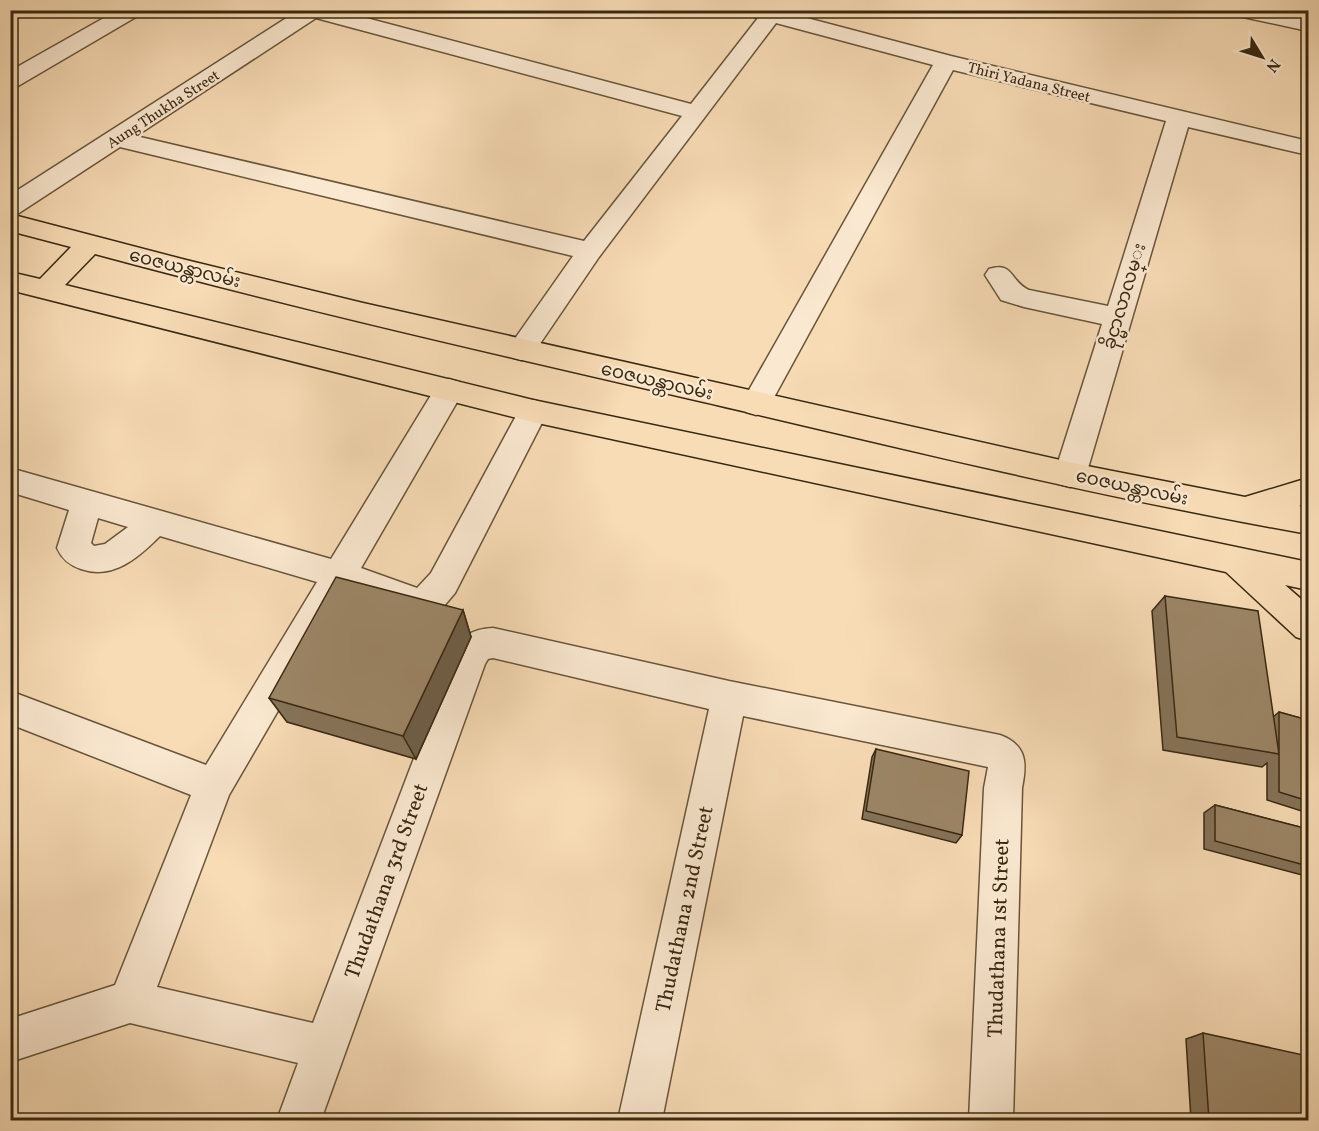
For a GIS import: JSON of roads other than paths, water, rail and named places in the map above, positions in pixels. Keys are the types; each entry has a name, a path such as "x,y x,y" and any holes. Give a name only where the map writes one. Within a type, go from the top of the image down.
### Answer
{"main road":[{"name":"ဝေဇယန္တာလမ်း","path":"10,222 90,244 521,350 1070,475 1308,521"},
{"path":"44,291 90,244"},
{"path":"10,281 533,411 1237,563 1308,576"},
{"path":"1242,510 1308,491"},
{"path":"1237,563 1308,626"}],"street":[{"path":"10,81 134,10"},
{"path":"1236,10 1308,25"},
{"path":"313,11 695,112"},
{"name":"Aung Thukha Street","path":"10,207 313,11"},
{"path":"521,350 590,251 695,112 766,12"},
{"name":"Thiri Yadana Street","path":"766,12 946,62 1308,148"},
{"path":"756,404 946,62"},
{"name":"ခိုင္မာလာလမ္း","path":"1070,475 1179,118"},
{"path":"117,139 590,251"},
{"path":"998,275 1011,293 1024,298 1118,318"},
{"path":"130,1002 214,786 449,390"},
{"path":"10,480 340,575 419,603 432,596 443,583 533,411"},
{"path":"87,502 73,548 81,556 101,560 116,556 154,522"},
{"name":"Thudathana 3rd Street","path":"299,1120 470,656 479,644 493,643 729,697"},
{"name":"Thudathana 1st Street","path":"729,697 1000,752 1005,756 1007,761 1003,788 991,1120"},
{"name":"Thudathana 2nd Street","path":"640,1120 729,697"},
{"path":"10,707 214,786"},
{"path":"10,1041 130,1002 324,1047"}]}
